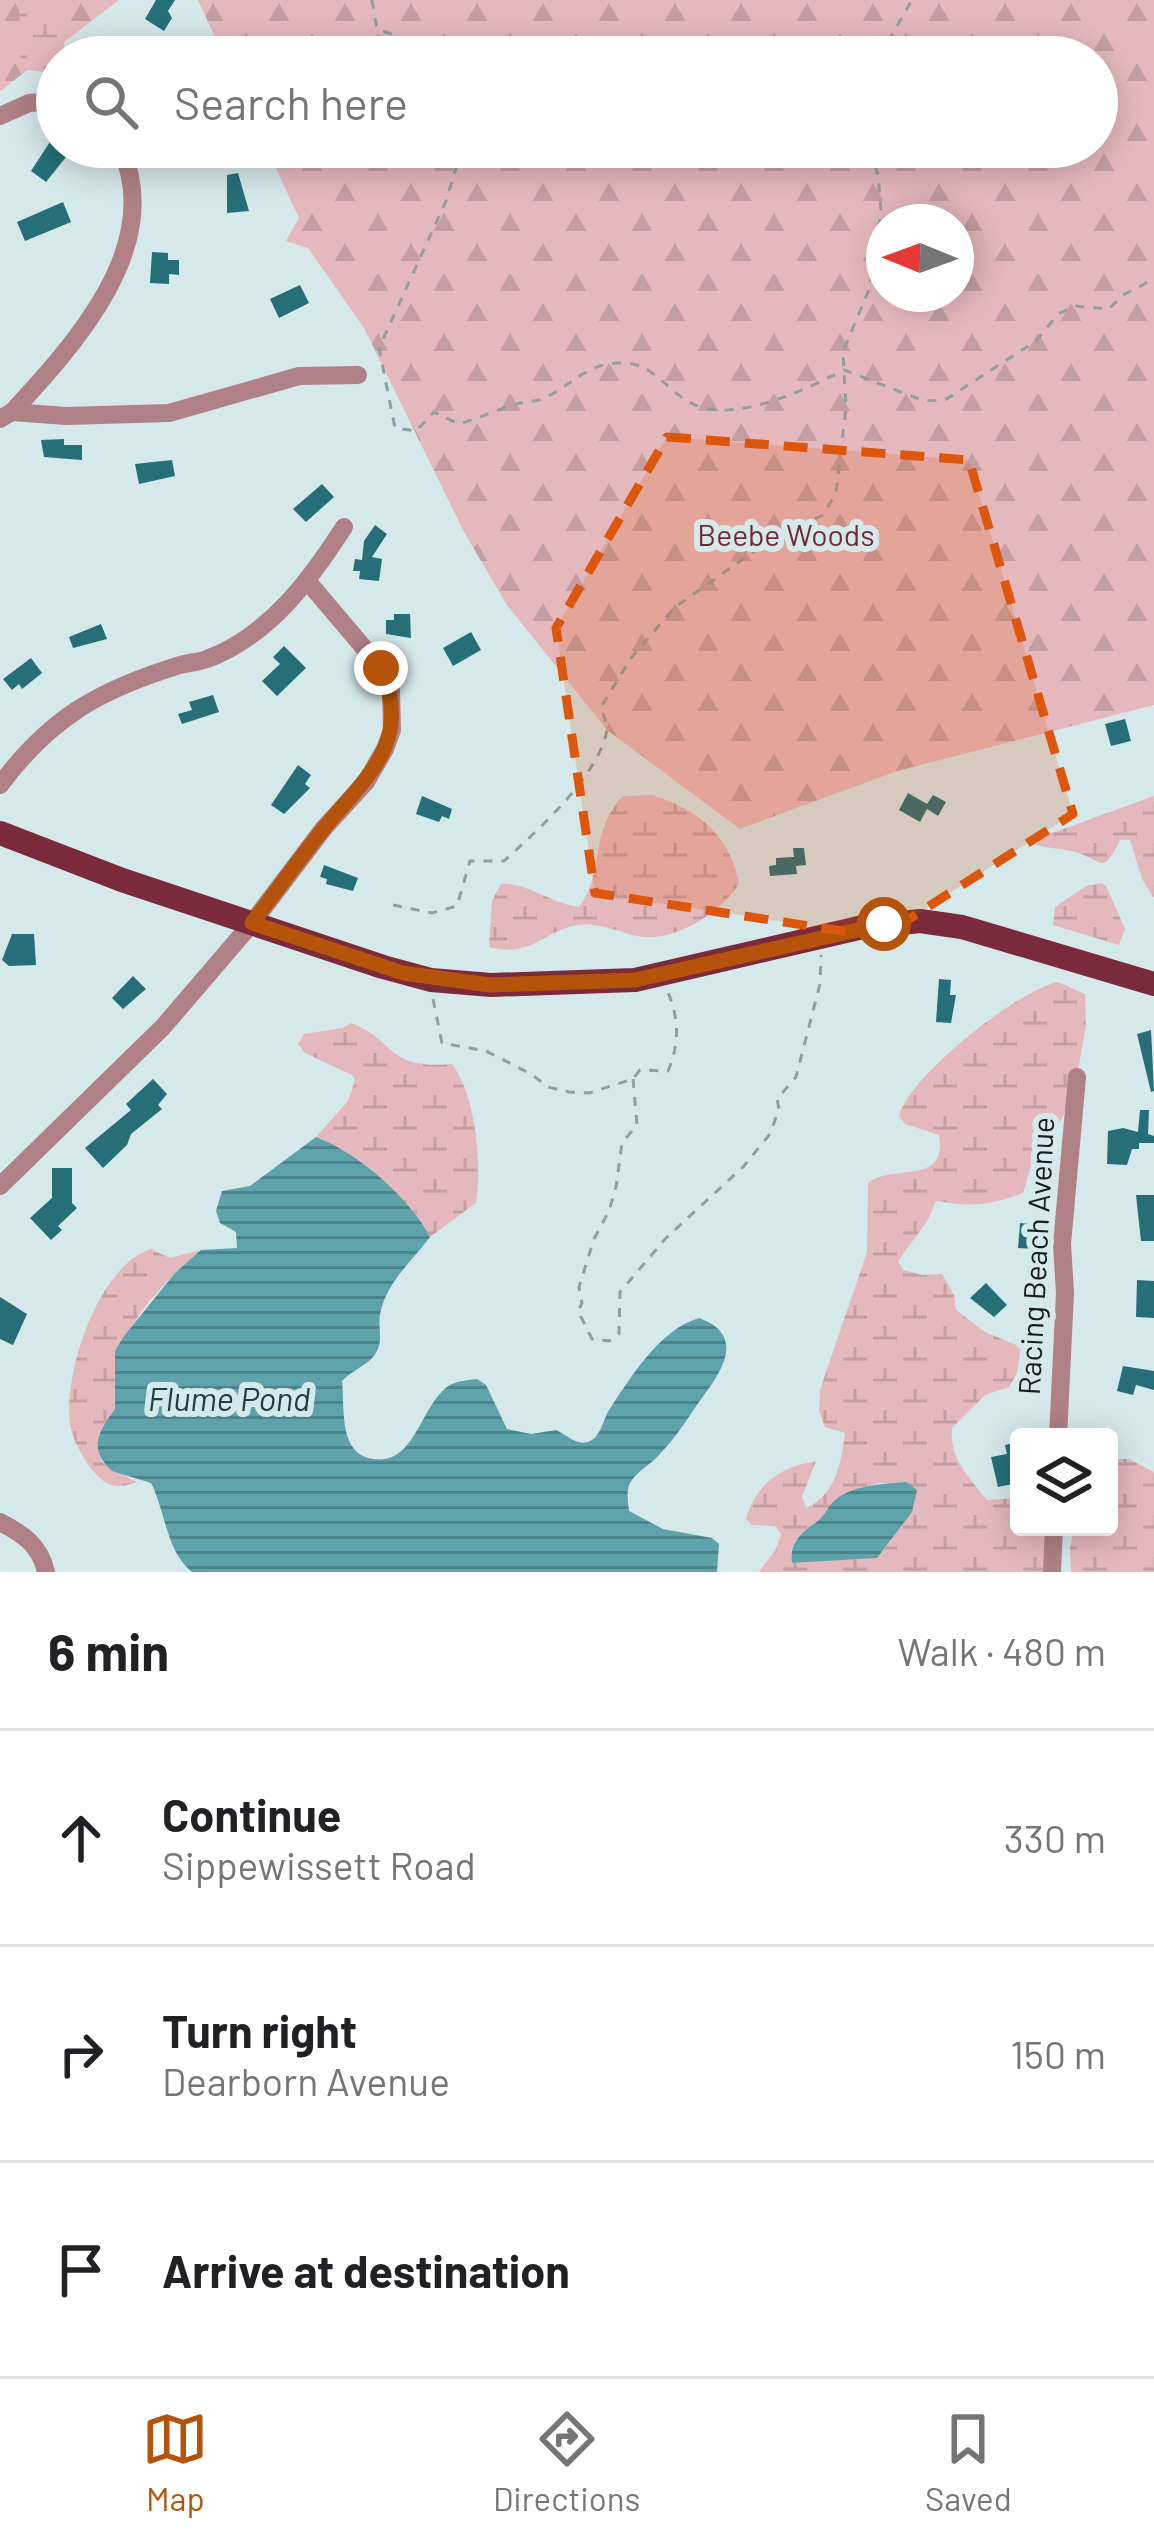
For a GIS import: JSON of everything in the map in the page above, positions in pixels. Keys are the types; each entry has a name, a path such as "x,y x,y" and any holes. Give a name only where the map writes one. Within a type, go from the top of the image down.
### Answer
{"main road":[{"path":"0,832 105,874 431,980 611,982 660,976 884,924 940,923 1154,984"}],"street":[{"path":"0,116 36,102"},
{"path":"6,415 94,315 121,259 132,212 127,168"},
{"path":"6,415 169,413 299,376 358,375"},
{"path":"0,785 43,733 74,710 115,689 208,659 276,614 309,583 344,527"},
{"path":"0,1186 137,1056 366,782 392,730 391,691 381,668 309,583"},
{"name":"Racing Beach Avenue","path":"1058,1428 1063,1244 1077,1077"},
{"path":"0,1522 32,1542 46,1572"},
{"path":"1052,1572 1054,1536"}],"path":[{"path":"372,0 377,29 397,36"},
{"path":"891,36 912,0"},
{"path":"456,168 446,201 379,348 395,428 416,431 434,412 459,424 539,400 582,371 619,362 646,366 697,406 734,407 788,398 844,370 924,401 945,400 1036,340 1058,314 1075,306 1109,309 1154,279"},
{"path":"393,905 432,913 457,906 470,861 504,861 574,788 608,730 602,707 608,694 631,658 674,608 767,542 823,515 836,493 842,466 843,352 870,287 881,211 876,168"},
{"path":"633,1079 637,1125 622,1143 609,1211 593,1239 579,1287 582,1303 578,1311 586,1330 592,1339 609,1342 619,1334 620,1292 666,1238 770,1134 779,1109 777,1099 796,1077 814,1012 823,964 813,940"},
{"path":"431,980 442,1043 486,1052 548,1087 589,1093 633,1079 640,1070 668,1071 678,1036 675,1010 660,976"}],"highlighted area":[{"path":"667,437 969,460 1073,814 881,937 595,893 556,628"}],"green space":[{"path":"0,0 119,0 72,36 36,36 36,63 0,91"},
{"path":"19,0 58,0 65,36 36,36 36,71 21,69"},
{"name":"Beebe Woods","path":"198,0 1154,0 1154,705 897,771 740,829 607,730 507,605 464,532 364,328 308,248 286,241 299,218 276,168 1118,168 1118,36 214,36"},
{"path":"652,795 697,816 728,851 739,883 722,904 684,929 656,937 578,925 516,949 489,947 492,901 501,884 579,907 592,880 612,810 623,796"},
{"path":"1154,796 1154,898 1142,879 1130,840 1120,840 1109,859 1101,863 1075,852 1036,845 1044,836"},
{"path":"1101,883 1125,929 1119,945 1053,925 1055,907 1086,886"},
{"path":"1058,982 1085,994 1086,1026 1074,1092 1057,1129 1033,1160 1023,1193 980,1204 936,1201 898,1261 903,1270 942,1274 956,1310 985,1332 1021,1347 1017,1373 1009,1387 985,1395 952,1428 952,1439 962,1467 987,1500 1010,1499 1010,1536 1048,1536 1047,1572 759,1572 781,1534 775,1526 752,1525 746,1519 763,1486 781,1472 816,1461 802,1496 806,1508 824,1495 839,1466 845,1433 825,1427 819,1411 820,1390 867,1252 868,1183 935,1162 939,1135 905,1124 899,1116 907,1099 943,1058 1018,1001","holes":["879,1483 889,1483 891,1541 876,1558 792,1563 791,1550 799,1536 837,1498"]},
{"path":"351,1023 415,1063 452,1064 467,1094 477,1150 476,1203 430,1237 410,1207 381,1178 316,1137 348,1101 355,1080 305,1053 298,1044 304,1034"},
{"path":"151,1249 170,1258 201,1250 146,1306 121,1351 115,1409 102,1428 98,1446 102,1462 136,1482 116,1486 95,1473 75,1441 70,1425 72,1378 100,1298 132,1259"},
{"path":"1118,1459 1129,1459 1154,1472 1154,1572 1071,1572 1072,1536 1118,1536"}],"water":[{"name":"Flume Pond","path":"316,1137 381,1178 410,1207 430,1237 384,1299 377,1351 342,1381 346,1429 354,1449 374,1459 399,1453 440,1394 453,1384 477,1379 486,1385 507,1429 531,1434 556,1430 577,1441 590,1441 647,1356 671,1333 699,1318 723,1335 721,1368 669,1443 633,1479 628,1500 629,1511 663,1529 712,1538 719,1544 717,1572 192,1572 183,1563 151,1483 112,1471 100,1455 100,1432 115,1409 115,1351 175,1273 201,1250 237,1248 236,1232 220,1223 216,1211 222,1191 250,1186"},
{"path":"906,1482 917,1490 912,1512 877,1558 792,1563 796,1540 840,1496 867,1486"}],"building":[{"path":"156,0 175,0 164,31 145,19"},
{"path":"36,163 36,168 57,168 46,182 31,171"},
{"path":"238,173 249,211 227,213 227,175"},
{"path":"63,202 71,222 25,241 17,222"},
{"path":"152,252 179,260 179,275 169,274 169,284 150,283"},
{"path":"300,285 309,303 279,318 270,299"},
{"path":"64,439 64,445 82,445 82,460 44,457 41,440"},
{"path":"172,460 175,476 139,484 135,464"},
{"path":"322,484 334,497 306,522 293,509"},
{"path":"375,525 387,534 372,557 382,559 379,581 359,579 360,571 353,571 355,559 362,560 364,541"},
{"path":"394,614 410,614 411,638 386,634 386,620 394,620"},
{"path":"101,624 107,639 73,648 69,637"},
{"path":"471,632 481,650 453,666 443,648"},
{"path":"284,646 306,668 277,696 262,681 280,664 273,657"},
{"path":"31,658 42,673 22,689 19,684 12,690 3,679"},
{"path":"213,695 219,712 182,724 178,714 192,710 189,702"},
{"path":"1125,719 1131,741 1111,746 1105,724"},
{"path":"298,765 311,775 305,784 310,788 284,814 271,805"},
{"path":"908,793 927,804 933,795 946,802 938,816 927,809 920,822 899,810"},
{"path":"422,796 452,809 449,819 442,816 439,822 416,814"},
{"path":"793,848 804,848 806,865 796,866 797,874 770,876 769,866 776,865 776,858 794,857"},
{"path":"324,865 358,878 353,891 326,884 327,879 320,877"},
{"path":"12,934 34,934 36,965 9,966 2,960"},
{"path":"133,976 146,989 123,1009 112,998"},
{"path":"939,979 951,980 950,995 956,995 951,1023 936,1022"},
{"path":"1151,1030 1154,1091 1151,1092 1137,1034"},
{"path":"153,1079 167,1094 158,1105 162,1109 131,1134 127,1145 103,1168 85,1148 131,1110 126,1104"},
{"path":"1140,1110 1149,1110 1148,1134 1154,1136 1154,1143 1139,1143 1127,1165 1107,1164 1108,1131 1138,1132"},
{"path":"52,1168 72,1168 72,1203 77,1208 51,1240 30,1218 52,1198"},
{"path":"1136,1195 1154,1195 1154,1241 1141,1241"},
{"path":"1020,1223 1039,1225 1037,1249 1018,1248"},
{"path":"1137,1280 1154,1281 1154,1318 1136,1317"},
{"path":"986,1283 1007,1305 994,1317 970,1298"},
{"path":"0,1297 27,1314 13,1345 0,1339"},
{"path":"1123,1366 1154,1371 1154,1390 1136,1385 1133,1395 1117,1391"},
{"path":"1010,1444 1010,1485 998,1487 991,1457 1007,1454 1005,1445"}],"route":[{"path":"381,668 391,691 392,730 386,749 366,782 324,828 252,923 403,973 490,985 635,980 884,924"}]}
